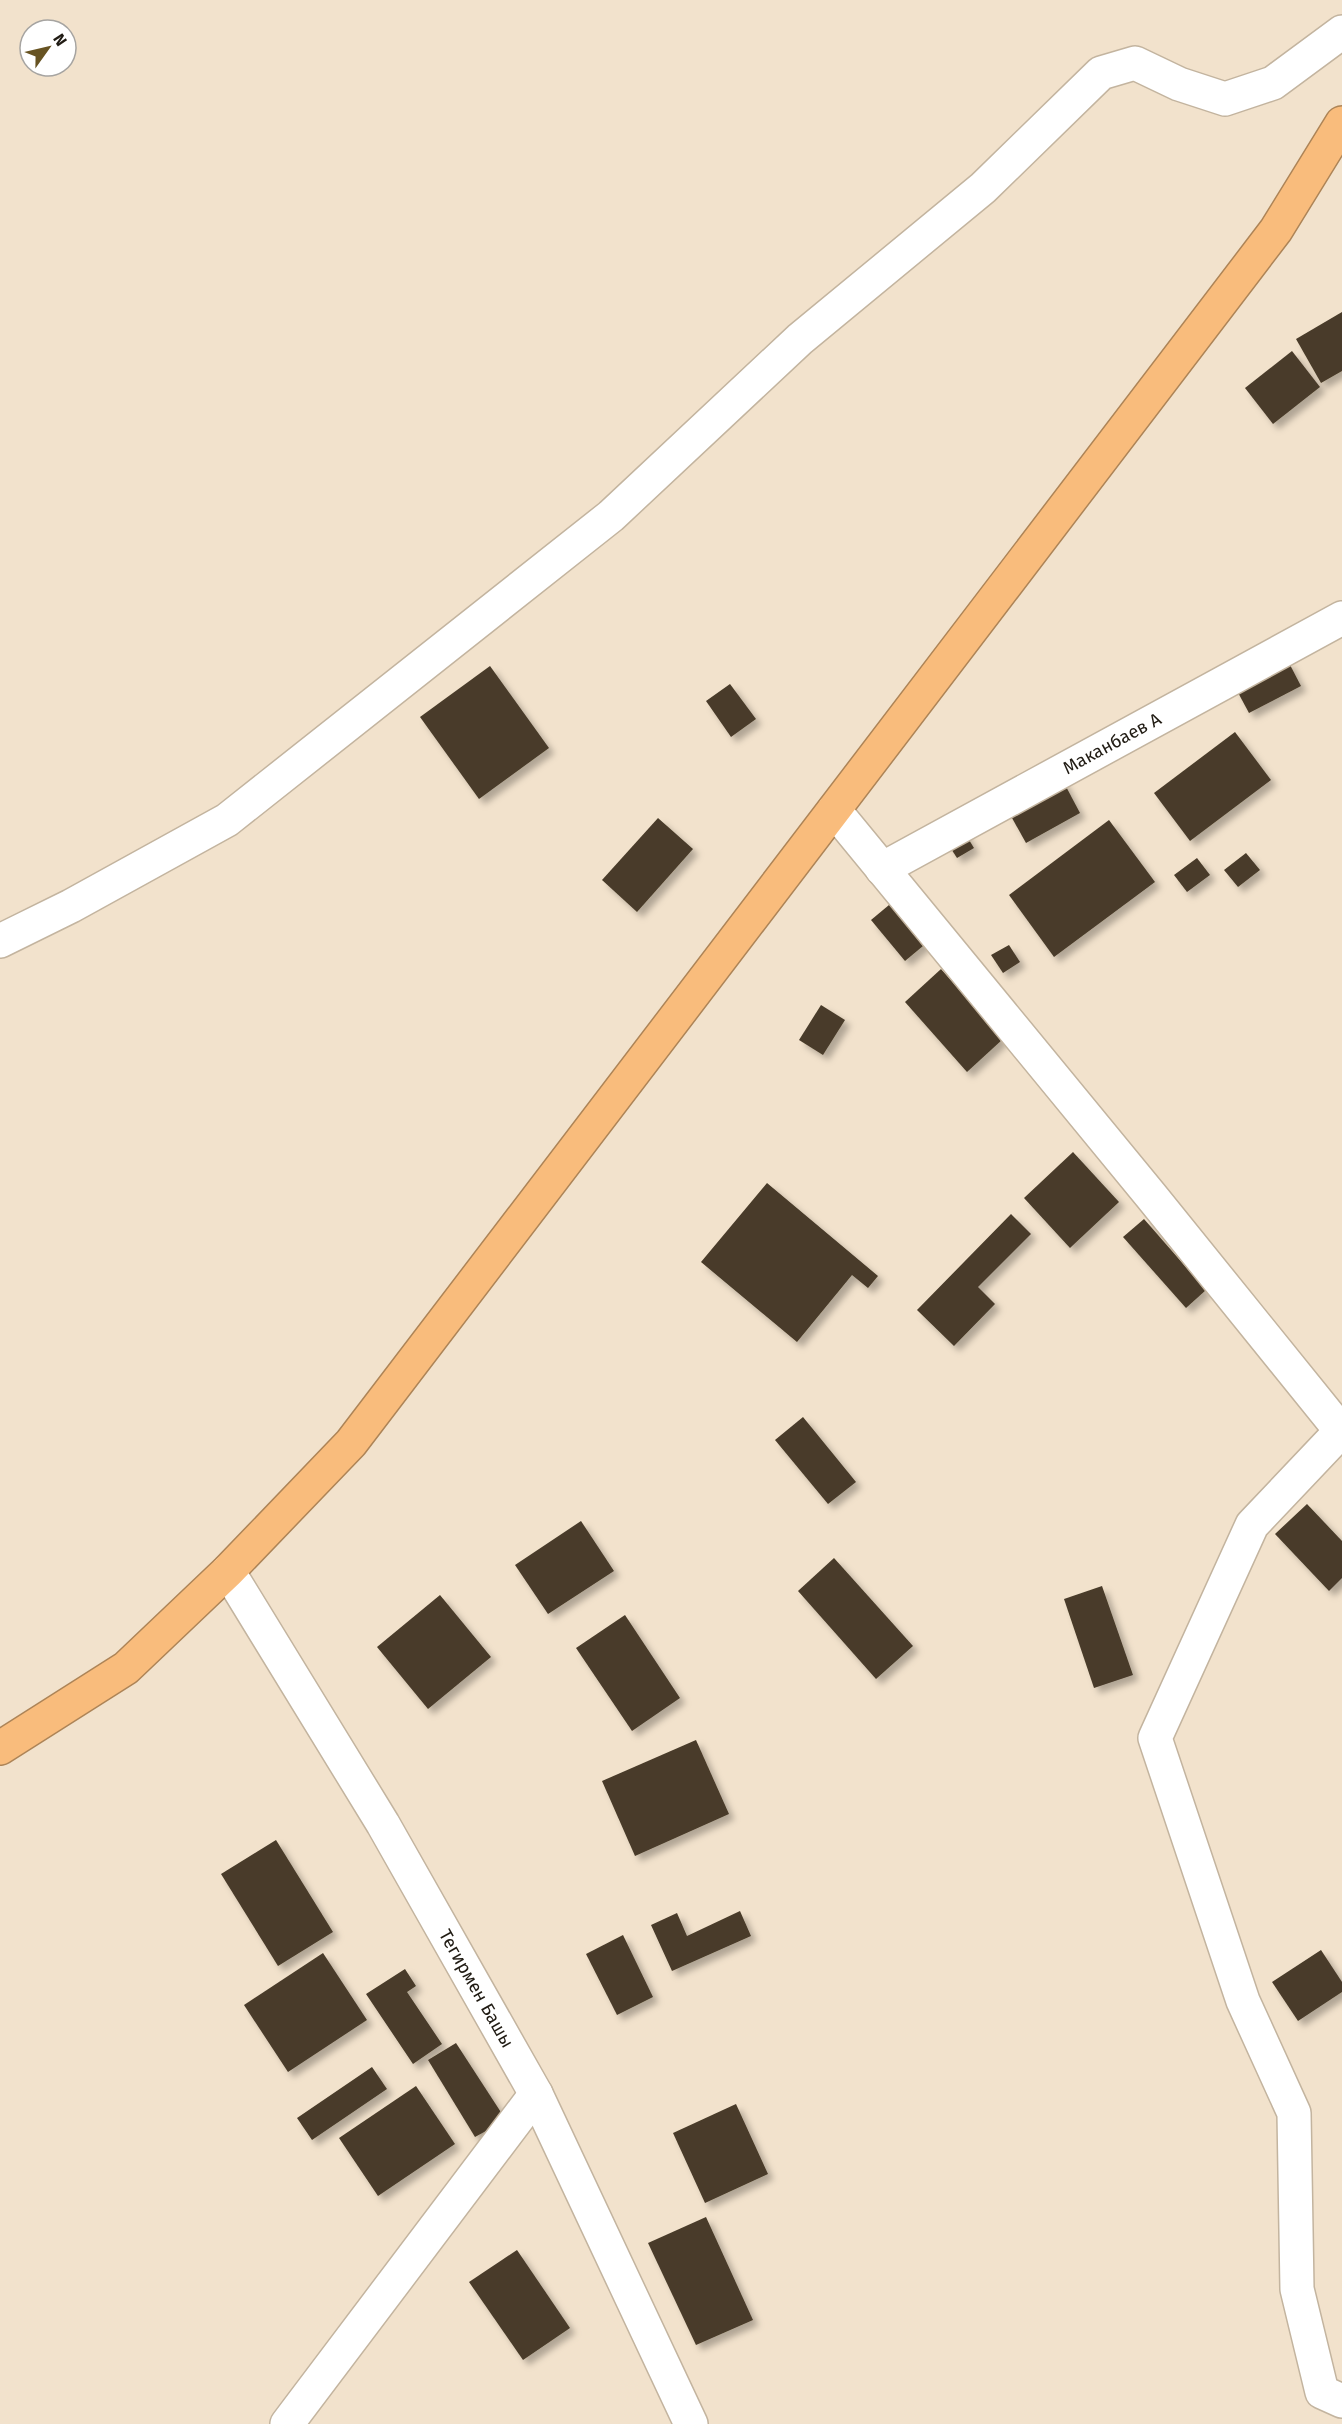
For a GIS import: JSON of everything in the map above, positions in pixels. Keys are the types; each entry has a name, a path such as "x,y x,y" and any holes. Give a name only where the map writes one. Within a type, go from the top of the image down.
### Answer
{"highway":[{"path":"0,1748 126,1668 228,1571 351,1443 1275,230 1342,123"}],"street":[{"path":"0,941 71,906 227,820 272,785 610,516 800,339 983,188 1101,73 1135,63 1179,84 1225,99 1273,83 1342,32"},
{"name":"Маканбаев А","path":"882,869 1342,618"},
{"path":"834,810 1341,1431 1252,1525 1155,1738 1243,2001 1294,2113 1298,2289 1322,2392 1342,2401"},
{"name":"Тегирмен Башы","path":"228,1571 383,1824 536,2094 691,2424"},
{"path":"287,2424 536,2094"},
{"path":"1327,2424 1342,2415"}],"building":[{"path":"1342,312 1342,371 1321,383 1296,339"},
{"path":"1292,351 1320,387 1273,424 1245,388"},
{"path":"1288,661 1301,686 1249,713 1235,687"},
{"path":"490,666 549,748 479,799 420,717"},
{"path":"730,684 756,719 731,737 706,701"},
{"path":"1235,732 1271,780 1190,841 1154,793"},
{"path":"1062,779 1080,813 1026,843 1007,809"},
{"path":"658,818 693,849 637,912 602,880"},
{"path":"1109,820 1155,882 1054,957 1009,895"},
{"path":"963,830 974,848 957,858 946,841"},
{"path":"1246,853 1260,870 1238,887 1224,870"},
{"path":"1197,858 1210,875 1187,892 1174,875"},
{"path":"895,900 929,941 905,961 871,920"},
{"path":"1009,945 1020,962 1003,973 991,955"},
{"path":"941,969 1003,1039 967,1072 905,1002"},
{"path":"821,1005 845,1020 823,1055 799,1040"},
{"path":"1073,1152 1119,1202 1070,1248 1024,1198"},
{"path":"767,1183 878,1276 868,1288 852,1275 797,1342 701,1262"},
{"path":"1011,1214 1031,1234 978,1287 995,1304 954,1346 917,1310"},
{"path":"1144,1219 1206,1290 1186,1308 1123,1237"},
{"path":"803,1417 856,1482 828,1504 775,1440"},
{"path":"1307,1504 1342,1541 1342,1578 1329,1591 1275,1534"},
{"path":"581,1521 614,1571 548,1614 515,1565"},
{"path":"834,1558 913,1646 876,1679 798,1591"},
{"path":"1102,1586 1133,1675 1094,1688 1064,1599"},
{"path":"440,1595 491,1657 428,1709 377,1647"},
{"path":"625,1615 680,1698 632,1731 576,1648"},
{"path":"696,1740 729,1814 635,1856 602,1781"},
{"path":"276,1840 333,1932 278,1966 221,1874"},
{"path":"740,1911 751,1936 672,1971 651,1925 677,1913 687,1936"},
{"path":"623,1935 653,1997 617,2015 586,1954"},
{"path":"1321,1950 1342,1982 1342,1992 1298,2021 1272,1982"},
{"path":"323,1953 367,2020 288,2072 244,2005"},
{"path":"405,1969 416,1986 407,1992 442,2044 413,2064 366,1994"},
{"path":"456,2043 506,2120 475,2137 428,2060"},
{"path":"372,2067 387,2089 312,2140 297,2118"},
{"path":"416,2086 455,2144 378,2196 339,2138"},
{"path":"736,2104 768,2174 705,2203 673,2133"},
{"path":"706,2217 753,2320 696,2345 648,2243"},
{"path":"517,2250 570,2328 523,2360 469,2282"}]}
